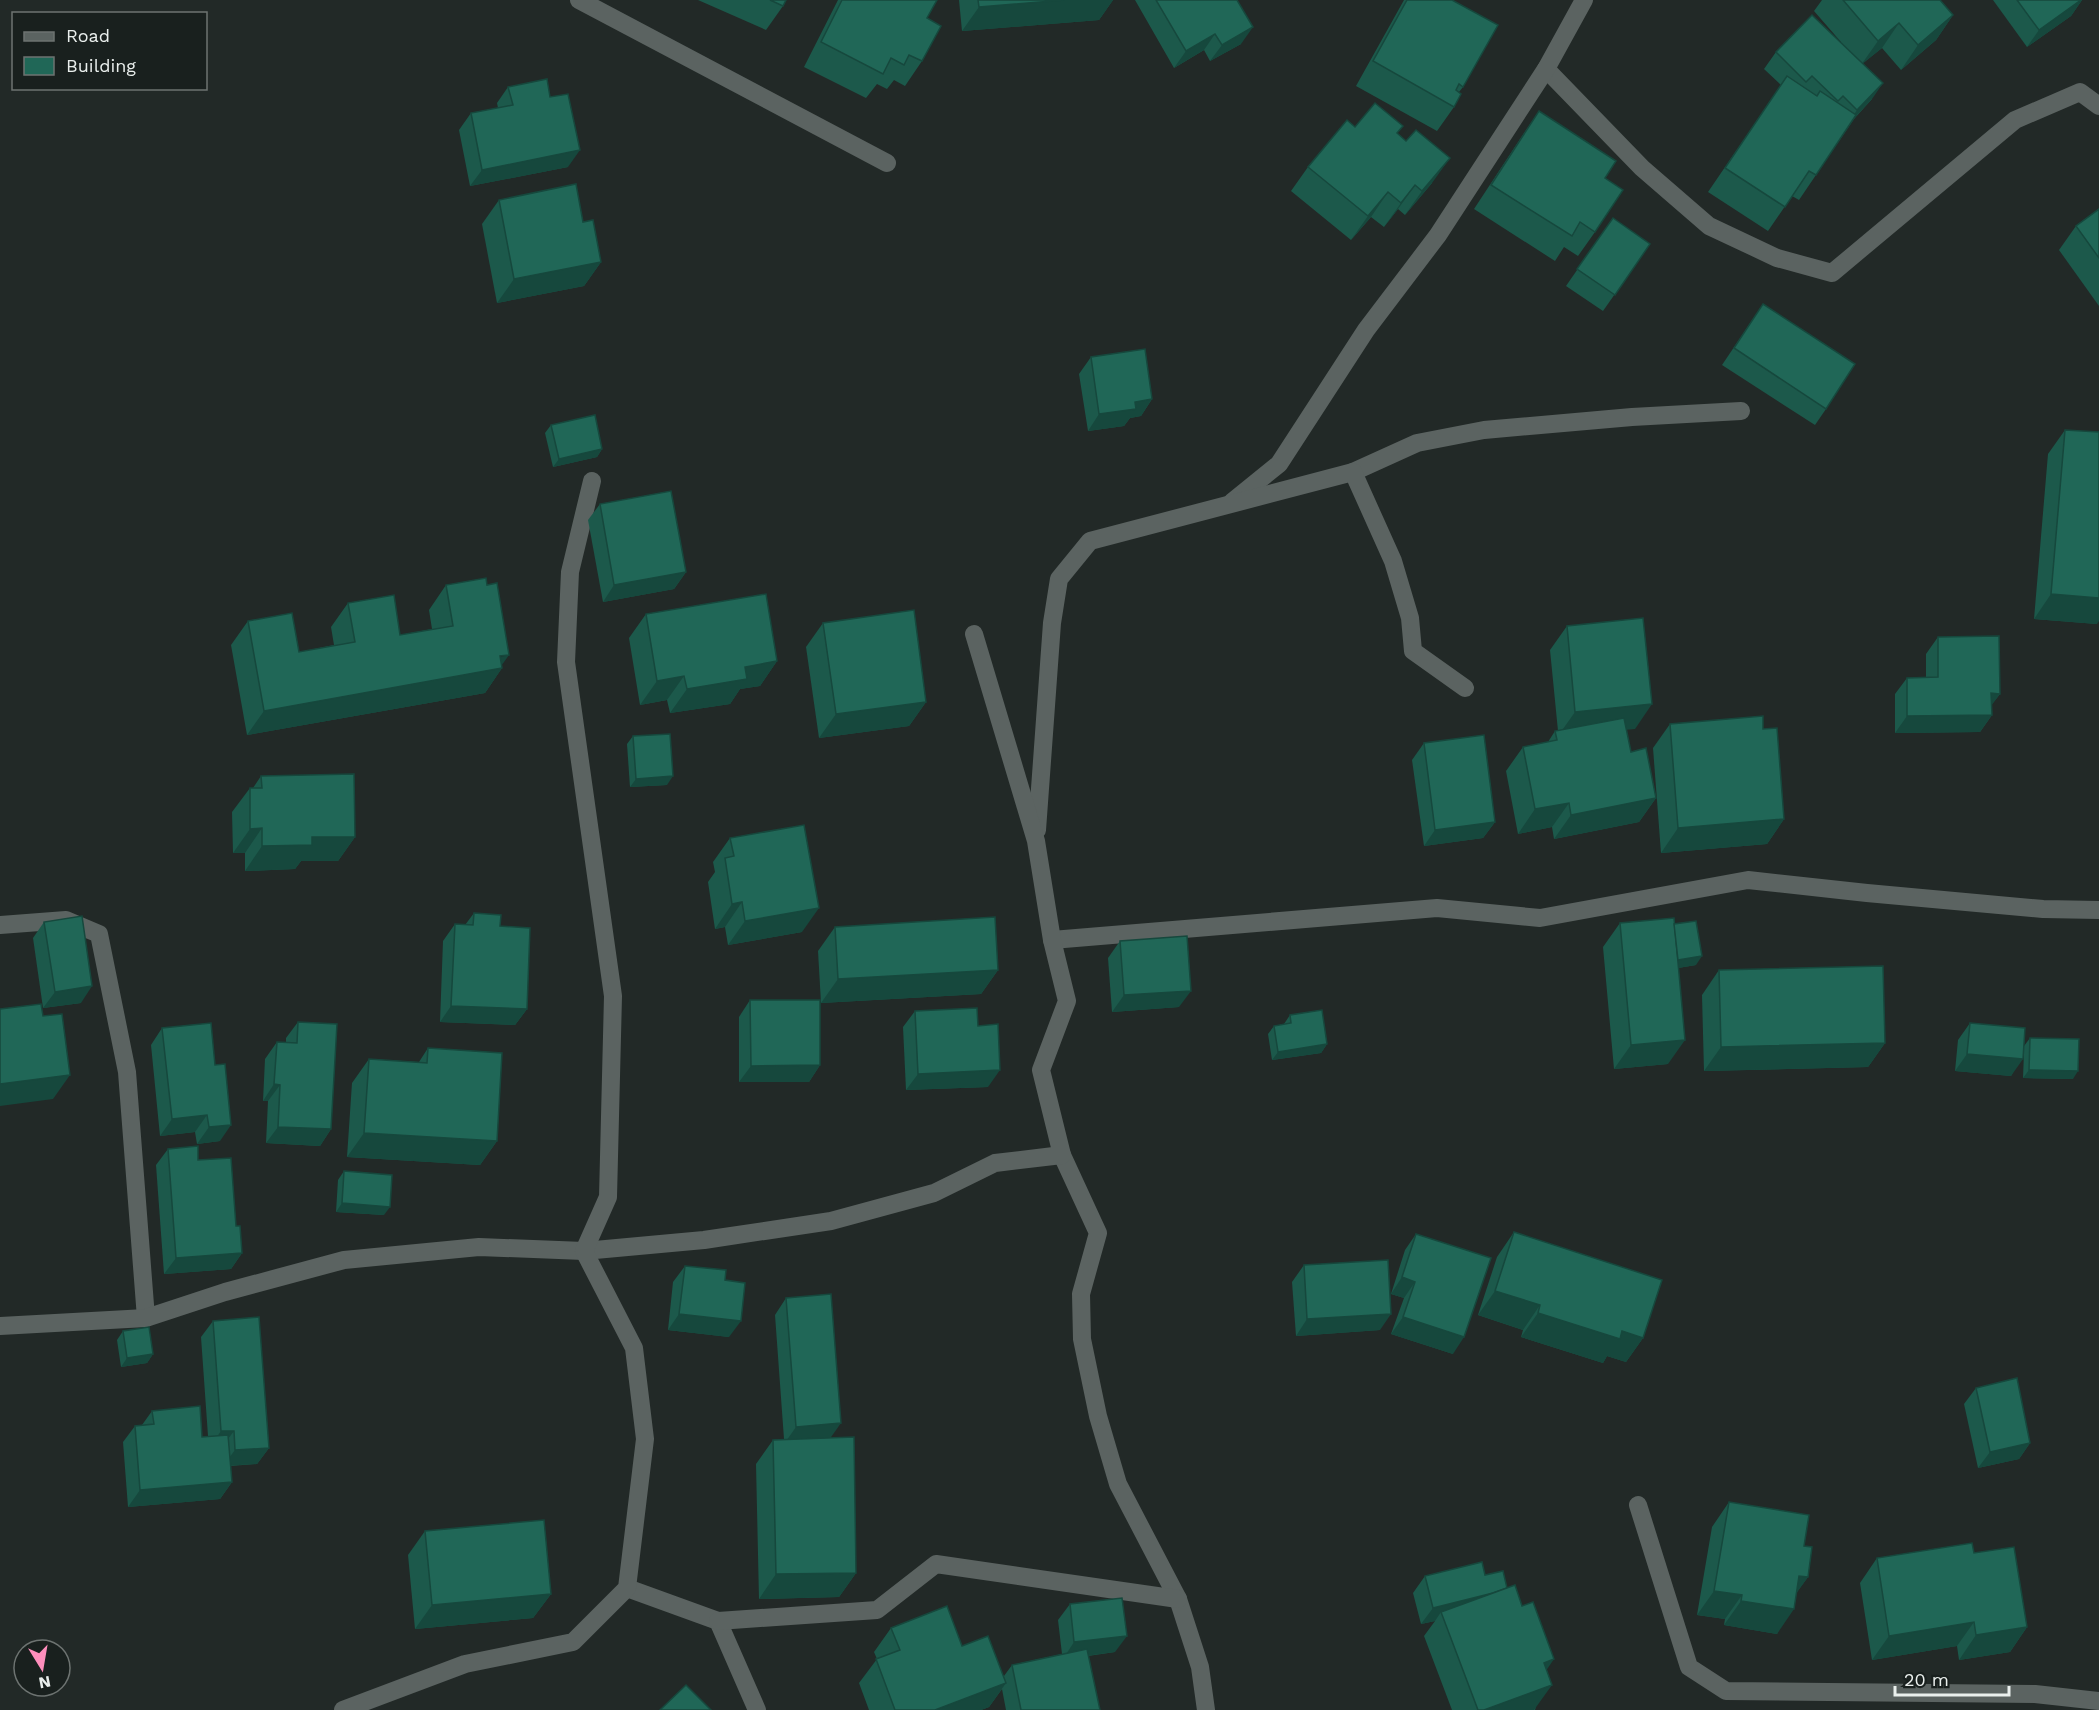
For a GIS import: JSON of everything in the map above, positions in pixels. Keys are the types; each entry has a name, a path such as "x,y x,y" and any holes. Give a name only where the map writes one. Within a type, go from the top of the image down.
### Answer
{"street":[{"path":"579,0 887,163"},
{"path":"1227,505 1279,464 1366,330 1438,235 1546,69 1584,0"},
{"path":"1546,69 1642,168 1709,226 1777,258 1832,273 2015,120 2080,92 2099,106"},
{"path":"1036,840 1052,623 1059,579 1090,542 1353,472 1417,442 1484,430 1632,417 1741,411"},
{"path":"1353,472 1393,561 1410,618 1413,651 1465,688"},
{"path":"584,1251 608,1197 613,996 566,662 570,572 592,481"},
{"path":"974,634 1036,840 1052,940 1067,1000 1041,1070 1062,1155 1098,1233 1081,1294 1082,1339 1098,1416 1118,1484 1178,1599 1200,1667 1206,1710"},
{"path":"1052,940 1437,908 1540,918 1749,880 2043,909 2099,910"},
{"path":"0,925 66,920 99,934 127,1072 147,1318"},
{"path":"0,1326 147,1318 225,1292 344,1260 479,1247 584,1251 704,1240 831,1221 934,1193 995,1162 1062,1155"},
{"path":"343,1710 465,1664 573,1642 627,1588 645,1439 634,1348 584,1251"},
{"path":"1638,1505 1689,1667 1726,1691 2036,1694 2099,1701"},
{"path":"627,1588 718,1621 877,1610 936,1563 1178,1599"},
{"path":"718,1621 757,1710"}],"building":[{"path":"770,0 786,0 783,6"},
{"path":"842,0 937,0 927,18 941,26 922,61 909,55 904,65 891,58 883,74 821,42"},
{"path":"978,0 1064,0 979,7"},
{"path":"1156,0 1237,0 1253,27 1222,45 1215,34 1186,51"},
{"path":"1407,0 1452,0 1498,25 1463,87 1459,84 1456,90 1461,94 1454,107 1373,61"},
{"path":"1843,0 1940,0 1953,15 1918,45 1899,23 1878,41"},
{"path":"2017,0 2081,0 2039,30"},
{"path":"1812,15 1883,83 1857,110 1843,96 1838,101 1812,76 1806,82 1776,52"},
{"path":"1787,76 1817,96 1820,91 1856,115 1816,175 1809,171 1785,207 1725,168"},
{"path":"547,79 550,97 568,94 580,150 482,170 471,113 513,105 508,87"},
{"path":"1375,103 1403,126 1397,133 1406,141 1416,130 1450,158 1422,191 1415,185 1401,203 1388,192 1368,216 1308,167 1347,120 1355,127"},
{"path":"1539,111 1616,161 1605,178 1623,190 1595,232 1580,222 1572,236 1491,185"},
{"path":"576,184 583,222 593,220 601,262 514,279 499,200"},
{"path":"2099,209 2099,258 2076,226"},
{"path":"1613,218 1650,244 1615,295 1577,269"},
{"path":"1763,304 1855,364 1826,409 1734,348"},
{"path":"1145,349 1152,399 1135,402 1136,409 1099,414 1091,357"},
{"path":"595,415 602,449 559,459 551,425"},
{"path":"2065,430 2099,432 2099,598 2051,594"},
{"path":"671,491 686,572 614,585 600,504"},
{"path":"486,578 487,585 497,583 509,655 500,656 502,668 264,711 248,621 292,613 299,652 355,642 348,603 394,595 400,635 453,626 446,585"},
{"path":"766,594 777,661 745,667 747,679 687,689 684,676 657,681 646,614"},
{"path":"914,610 926,702 836,714 823,623"},
{"path":"1643,618 1652,704 1575,712 1567,626"},
{"path":"1999,636 2000,694 1991,693 1992,715 1907,716 1907,678 1938,677 1938,637"},
{"path":"1763,716 1763,729 1777,728 1784,819 1678,828 1670,724"},
{"path":"1624,718 1631,752 1646,748 1656,798 1571,815 1569,803 1535,809 1523,747 1557,740 1555,731"},
{"path":"670,734 673,776 636,779 633,736"},
{"path":"1484,735 1495,822 1435,830 1424,743"},
{"path":"354,774 355,837 312,837 312,845 262,846 262,828 250,829 250,788 262,788 261,776"},
{"path":"804,825 819,908 745,921 742,902 732,904 725,858 734,856 730,838"},
{"path":"474,913 501,915 500,926 530,928 527,1009 451,1006 455,924 473,925"},
{"path":"82,916 92,986 55,992 44,922"},
{"path":"995,917 998,970 838,979 835,927"},
{"path":"1674,918 1685,1040 1631,1045 1620,923"},
{"path":"1696,921 1702,956 1678,960 1674,924"},
{"path":"1187,936 1191,991 1124,995 1120,941"},
{"path":"1883,966 1885,1043 1721,1047 1719,970"},
{"path":"750,1000 820,1000 820,1065 751,1066"},
{"path":"41,1004 43,1016 62,1014 70,1075 0,1084 0,1009"},
{"path":"977,1008 978,1026 998,1024 1000,1070 918,1074 915,1011"},
{"path":"1322,1010 1327,1044 1278,1052 1274,1026 1291,1023 1290,1015"},
{"path":"298,1022 337,1024 331,1129 278,1127 280,1085 274,1084 277,1042 297,1043"},
{"path":"211,1023 215,1065 225,1064 231,1125 209,1127 207,1115 172,1119 162,1028"},
{"path":"1970,1023 2025,1028 2023,1059 1967,1054"},
{"path":"2030,1038 2079,1039 2078,1071 2029,1070"},
{"path":"428,1048 502,1053 497,1141 364,1133 369,1059 427,1063"},
{"path":"198,1146 198,1160 231,1158 236,1226 240,1226 242,1253 176,1258 168,1149"},
{"path":"344,1171 392,1175 390,1207 342,1203"},
{"path":"1514,1232 1662,1280 1643,1338 1622,1331 1620,1339 1538,1313 1540,1305 1495,1291"},
{"path":"1416,1234 1491,1258 1464,1337 1403,1317 1415,1282 1402,1277"},
{"path":"1388,1260 1391,1314 1307,1319 1304,1265"},
{"path":"685,1266 726,1270 725,1280 745,1283 741,1321 679,1314"},
{"path":"831,1294 841,1423 796,1427 786,1298"},
{"path":"259,1317 269,1448 235,1450 234,1431 221,1431 213,1321"},
{"path":"149,1327 153,1354 127,1358 123,1331"},
{"path":"2017,1378 2030,1443 1990,1452 1976,1388"},
{"path":"200,1406 202,1437 228,1435 232,1482 140,1490 135,1426 154,1424 152,1411"},
{"path":"854,1437 856,1573 776,1574 773,1440"},
{"path":"1729,1502 1809,1515 1804,1546 1812,1547 1808,1577 1799,1576 1794,1609 1741,1601 1742,1595 1714,1591"},
{"path":"544,1520 551,1594 432,1605 425,1531"},
{"path":"1972,1543 1974,1553 2014,1547 2027,1627 1976,1635 1974,1622 1889,1636 1877,1558"},
{"path":"1482,1562 1485,1575 1503,1571 1507,1588 1433,1608 1425,1576"},
{"path":"1515,1585 1522,1606 1533,1602 1554,1659 1544,1663 1552,1685 1484,1710 1478,1710 1441,1612"},
{"path":"1122,1598 1127,1636 1074,1642 1070,1604"},
{"path":"947,1606 962,1646 988,1636 1006,1683 935,1710 895,1710 876,1659 900,1650 891,1628"},
{"path":"1087,1649 1100,1710 1021,1710 1012,1665"},
{"path":"686,1685 711,1710 660,1710"}]}
